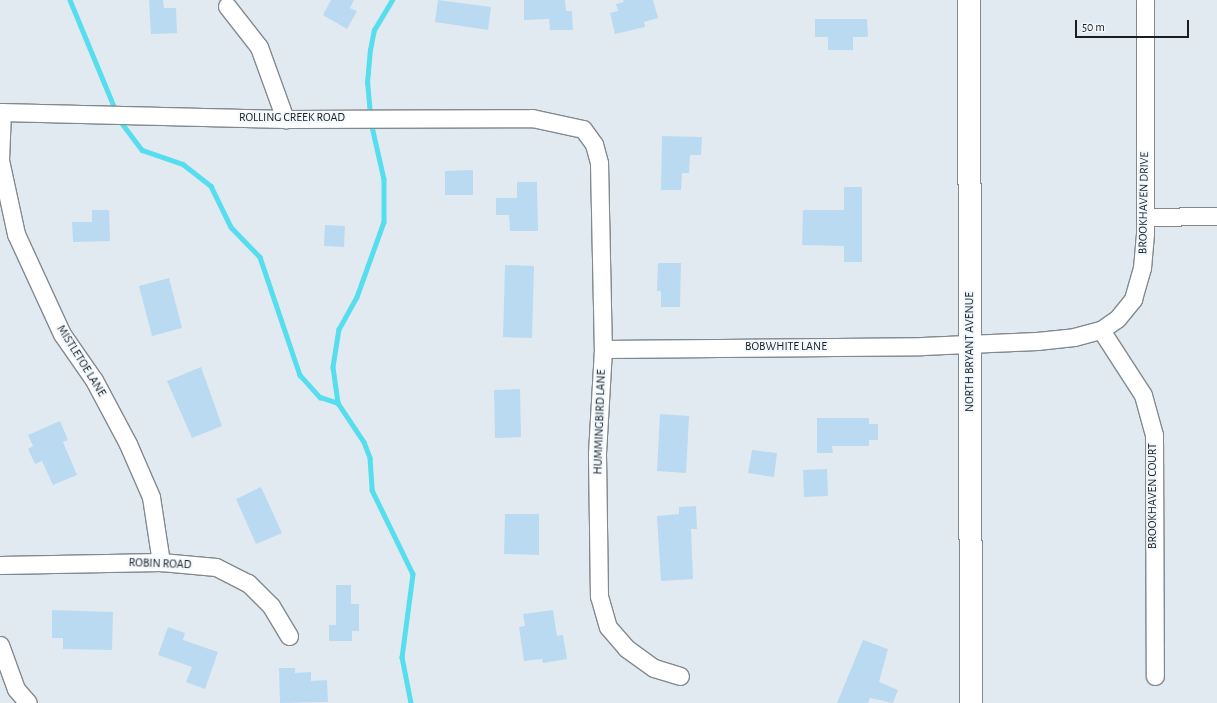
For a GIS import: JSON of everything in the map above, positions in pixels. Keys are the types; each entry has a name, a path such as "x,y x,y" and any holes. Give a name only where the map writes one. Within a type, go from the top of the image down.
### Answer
{"street":[{"name":"NORTH BRYANT AVENUE","path":"970,0 969,343 971,703"},
{"name":"BROOKHAVEN DRIVE","path":"969,343 1074,337 1101,330 1117,320 1133,298 1142,268 1145,217 1145,0"},
{"path":"227,6 259,47 285,119"},
{"name":"ROLLING CREEK ROAD","path":"1,112 285,119 532,118 583,130"},
{"name":"MISTLETOE LANE","path":"1,112 0,160 16,234 62,334 94,380 128,444 151,497 162,562"},
{"name":"HUMMINGBIRD LANE","path":"583,130 594,144 599,163 603,349 597,454 599,596 608,627 626,648 654,668 680,676"},
{"path":"1145,217 1217,216"},
{"name":"BROOKHAVEN COURT","path":"1101,330 1143,395 1154,435 1155,676"},
{"name":"BOBWHITE LANE","path":"603,349 969,343"},
{"name":"ROBIN ROAD","path":"0,565 162,562 216,567 248,583 271,606 289,636"},
{"path":"0,645 16,689 28,703"}],"building":[{"path":"149,0 163,0 164,8 176,8 177,33 151,34"},
{"path":"331,0 354,0 350,8 357,11 347,29 323,15"},
{"path":"438,0 491,7 488,30 435,22"},
{"path":"524,0 565,0 566,11 572,11 573,30 550,30 549,19 524,20"},
{"path":"623,0 653,0 658,18 644,22 645,27 615,34 610,13 618,11 616,4 624,2"},
{"path":"815,19 867,19 868,37 853,37 853,50 828,50 828,37 815,37"},
{"path":"662,136 702,137 701,155 690,155 689,173 682,173 681,190 661,190"},
{"path":"473,170 473,195 445,195 445,171"},
{"path":"517,182 537,182 538,231 510,231 509,215 496,215 496,198 517,198"},
{"path":"844,187 862,187 862,262 844,262 844,246 802,245 803,210 844,210"},
{"path":"92,210 109,210 110,241 73,242 72,222 92,222"},
{"path":"325,225 345,226 344,247 324,246"},
{"path":"658,263 681,263 680,307 661,307 661,291 657,291"},
{"path":"505,265 534,266 532,338 503,337"},
{"path":"169,278 182,328 152,336 139,286"},
{"path":"201,367 222,426 192,438 167,381"},
{"path":"520,389 521,437 495,438 494,390"},
{"path":"660,414 689,416 686,473 657,471"},
{"path":"817,418 869,418 869,424 878,424 878,440 869,440 869,446 832,446 833,453 817,453"},
{"path":"60,421 68,440 63,442 77,475 53,485 42,461 35,464 28,449 33,446 28,435"},
{"path":"752,450 777,453 774,477 748,473"},
{"path":"827,469 828,496 804,497 803,470"},
{"path":"261,487 282,533 256,544 236,499"},
{"path":"696,506 697,529 691,529 693,579 661,581 657,516 679,514 679,507"},
{"path":"505,514 539,514 539,555 504,554"},
{"path":"336,585 351,585 351,604 359,604 359,631 352,631 352,641 329,641 329,625 336,625"},
{"path":"52,610 113,612 112,650 63,649 63,638 52,638"},
{"path":"553,610 557,636 563,635 567,659 543,663 542,659 524,661 519,627 525,626 523,614"},
{"path":"168,627 185,633 183,640 218,652 205,689 186,682 192,667 158,655"},
{"path":"863,640 888,649 879,682 898,690 893,703 870,698 868,703 837,703"},
{"path":"279,668 295,668 295,673 311,672 311,681 327,680 328,702 280,703"}],"waterway":[{"path":"70,0 116,111"},
{"path":"370,115 367,83 370,50 374,30 392,0"},
{"path":"118,118 142,150 183,164 211,186 231,227 260,257 300,375 320,397 338,403"},
{"path":"371,122 384,179 384,222 357,297 339,329 333,367 338,403 364,442 370,458 372,490 413,574 402,657 411,703"}]}
